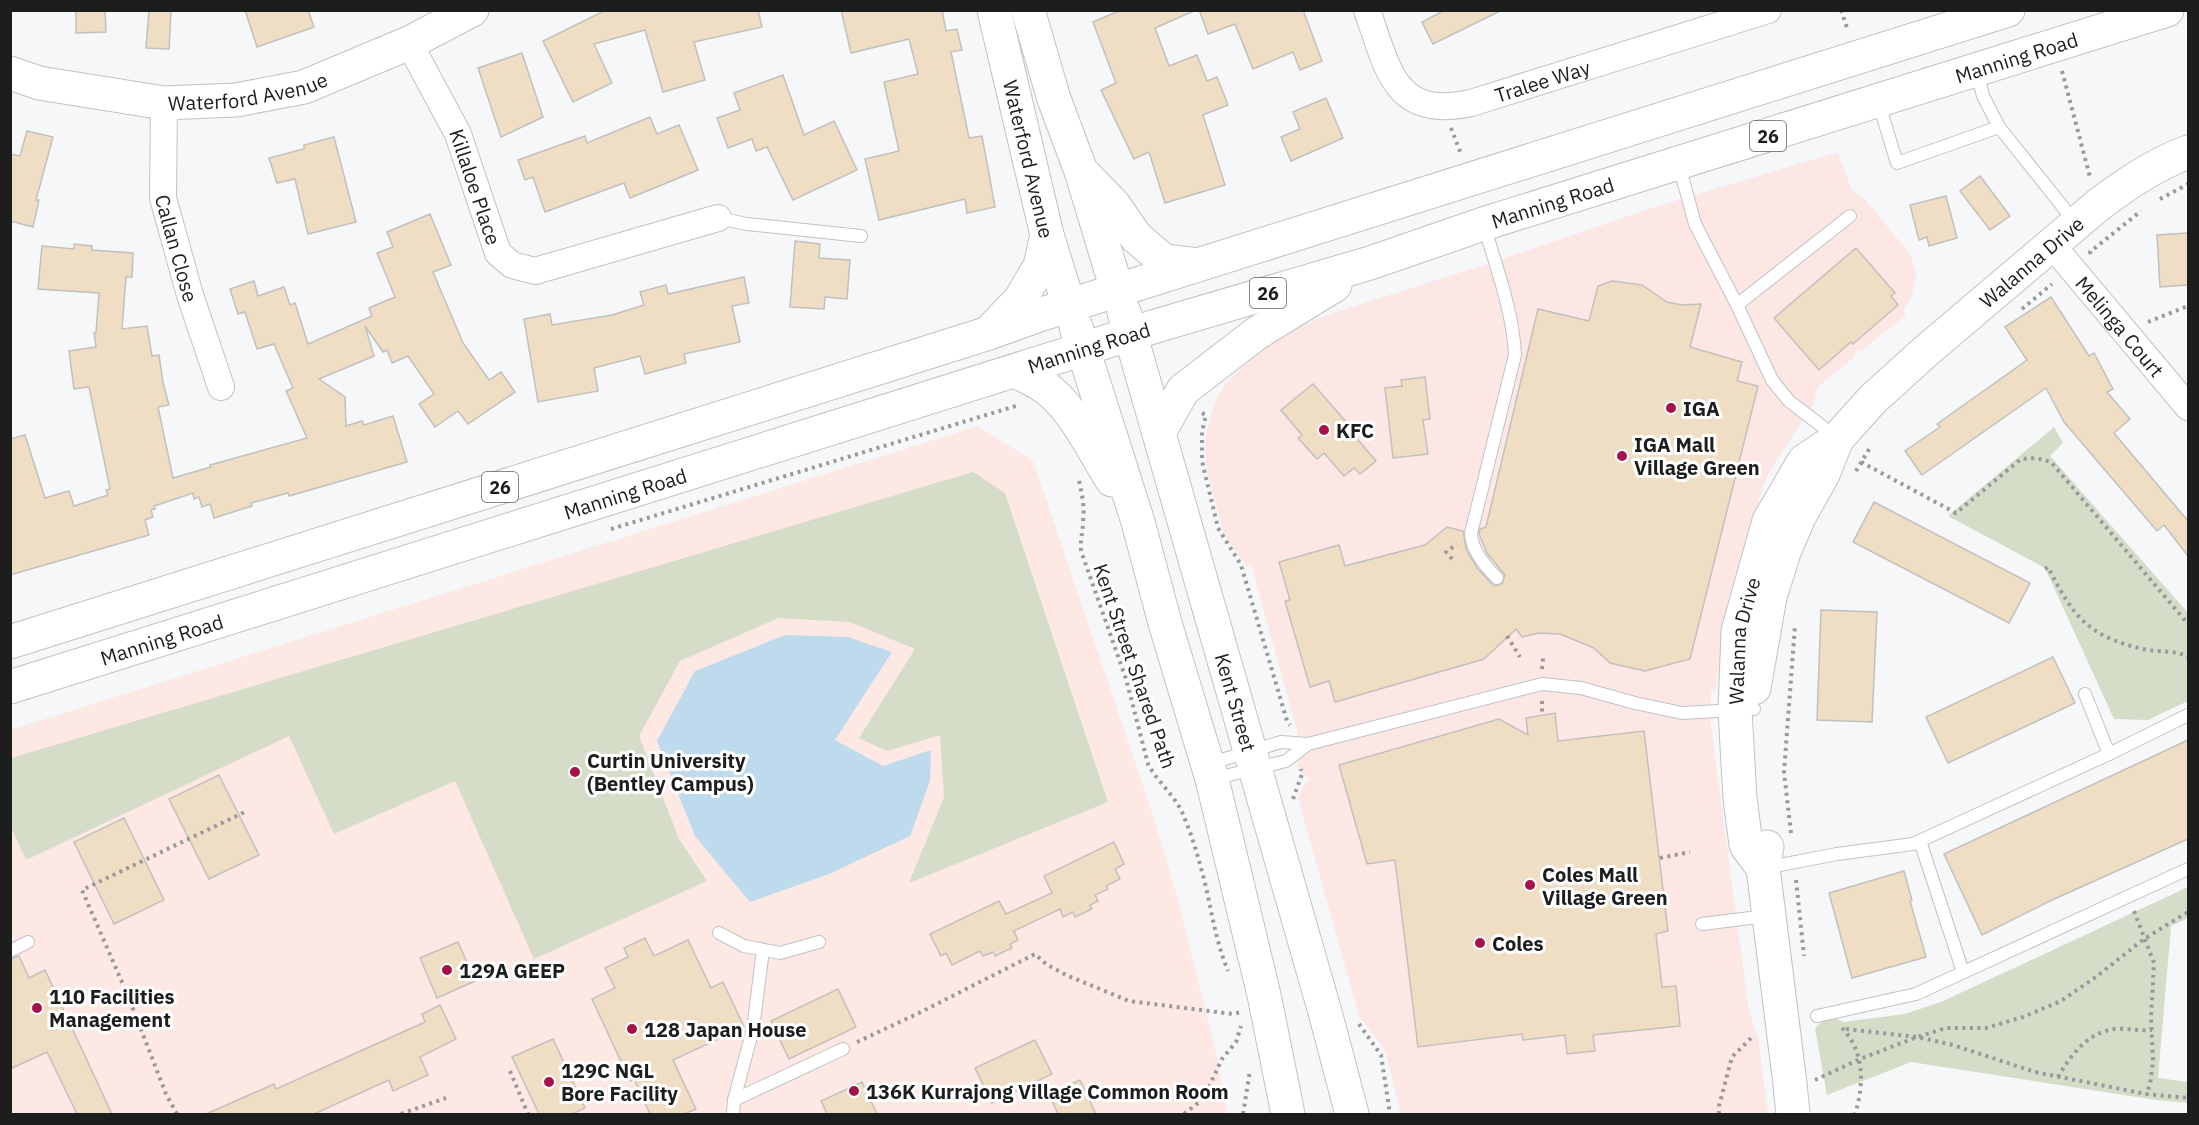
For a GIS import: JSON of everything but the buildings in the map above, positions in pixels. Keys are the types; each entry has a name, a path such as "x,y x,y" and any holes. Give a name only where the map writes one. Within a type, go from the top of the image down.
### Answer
{"main road":[{"name":"Waterford Avenue","path":"10,73 39,83 164,103 236,100 304,87 409,43 472,10"},
{"name":"Waterford Avenue","path":"994,10 1047,235 1069,306"},
{"name":"Waterford Avenue","path":"1028,10 1054,99 1081,171 1117,291"},
{"name":"26","path":"11,642 2008,10"},
{"name":"Manning Road","path":"10,687 1082,349 1370,263 1483,224 2167,10"},
{"name":"Walanna Drive","path":"1799,1093 1768,916 1778,865 1746,845 1740,798 1745,710 1738,631 1769,521 1804,461 1837,439 1873,399 1926,351 2126,184 2166,160 2188,152"},
{"path":"1081,171 1114,205 1136,237 1164,261 1199,265"},
{"path":"989,333 1020,300 1040,266 1047,235"},
{"path":"1160,431 1183,390 1257,333 1370,263"},
{"name":"Kent Street","path":"1117,291 1160,431 1352,1114"},
{"path":"1069,306 1138,522 1165,623 1210,771 1264,995 1288,1114"},
{"path":"1015,371 1052,392 1071,415 1138,522"}],"street":[{"name":"Tralee Way","path":"1367,10 1387,66 1399,88 1412,99 1430,106 1444,107 1471,103 1768,10"},
{"name":"Killaloe Place","path":"409,43 458,134 498,253 512,266 535,271 718,218"},
{"name":"Callan Close","path":"164,103 163,198 190,295 221,387"},
{"name":"Melinga Court","path":"2052,245 2188,407"}],"lane":[{"path":"1977,70 1983,96 1999,127 2087,215"},
{"path":"1878,101 1897,163 1999,127"},
{"path":"1679,163 1695,224 1737,305 1772,380 1789,401 1837,439"},
{"path":"1737,305 1850,216"},
{"path":"718,218 747,224 861,236"},
{"path":"1483,224 1503,295 1515,355 1471,538 1485,566 1497,578"},
{"path":"1253,760 1281,742 1308,744 1542,684 1581,688 1682,713 1745,710"},
{"path":"2085,694 2109,754"},
{"path":"1778,865 1836,854 1912,844 2109,754 2188,715"},
{"path":"1210,771 1253,760 1286,761 1308,744"},
{"path":"1920,841 1963,972"},
{"path":"1817,1016 1916,994 2188,869"},
{"path":"1702,924 1768,916"},
{"path":"719,933 744,946 780,953 819,942"},
{"path":"10,951 28,942"},
{"path":"733,1114 734,1100 753,1029 763,950"},
{"path":"734,1100 843,1049"}],"path":[{"path":"1841,10 1851,41"},
{"path":"2062,71 2087,215"},
{"path":"1444,107 1463,162"},
{"path":"2159,200 2188,184"},
{"path":"2097,261 2090,252 2149,205"},
{"path":"2017,314 2052,284"},
{"path":"2141,313 2148,322 2188,306"},
{"path":"1855,473 1872,444"},
{"path":"1861,462 1956,513 2021,459 2036,458 2051,462 2188,624"},
{"name":"Kent Street Shared Path","path":"1076,471 1084,505 1080,538 1084,560 1126,679 1148,764 1154,776 1184,814 1197,854 1216,938 1231,979"},
{"path":"1452,559 1446,552 1458,544"},
{"path":"2045,568 2048,567 2062,597 2091,629 2111,639 2145,650 2180,652 2188,657"},
{"path":"1796,622 1778,865 1805,965"},
{"path":"1507,636 1520,657"},
{"path":"177,1114 166,1094 128,996 82,890 247,811"},
{"path":"1660,858 1690,852"},
{"path":"2128,896 2154,963 2153,1060 2150,1084 2146,1094"},
{"path":"1799,1093 1860,1059 1917,1037 1946,1028 1986,1028 2023,1017 2061,1001 2144,939 2188,912"},
{"path":"843,1049 1035,954 1046,964 1066,975 1129,1001 1233,1014 1245,1011 1236,1042 1222,1059 1203,1098 1184,1114"},
{"path":"1817,1016 1843,1029 1917,1037 1953,1045 2035,1072 2146,1094 2188,1098"},
{"path":"1843,1029 1860,1059 1861,1094 1855,1114"},
{"path":"2058,1077 2069,1058 2088,1039 2113,1029 2152,1030"},
{"path":"1719,1114 1732,1056 1754,1035"},
{"path":"1243,1114 1251,1062"},
{"path":"510,1071 528,1114"},
{"path":"401,1114 446,1098"}],"shaded area":[{"path":"1838,152 1851,189 1864,198 1910,254 1916,273 1913,294 1903,311 1906,315 1860,352 1857,350 1854,357 1818,387 1813,405 1769,472 1762,490 1730,617 1724,659 1719,664 1716,689 1711,690 1711,727 1749,1012 1758,1036 1768,1114 1401,1114 1385,1050 1359,1016 1298,798 1304,784 1310,779 1298,771 1297,730 1251,565 1247,567 1224,534 1208,476 1206,434 1216,399 1228,381 1265,346 1297,328 1330,314 1658,206"},
{"name":"Curtin University (Bentley Campus)","path":"978,426 1033,461 1153,815 1177,896 1217,1057 1227,1114 11,1114 10,730"}],"green space":[{"path":"2054,427 2063,443 2050,456 2188,613 2188,701 2148,720 2114,719 2045,568 1948,516"},
{"path":"973,472 1005,493 1108,802 909,883 944,797 940,735 887,751 859,738 915,649 850,622 778,618 680,661 639,736 679,839 707,881 534,959 455,781 334,834 289,736 26,860 11,827 11,758"},
{"path":"2188,887 2188,918 2171,926 2158,1078 2188,1082 2188,1103 1911,1062 1827,1095 1815,1028 1830,1015 1843,1022 1905,1014 1941,1002"}],"water":[{"path":"785,635 848,637 892,652 835,740 883,766 931,750 930,781 910,836 829,874 750,902 695,836 657,741 695,671"}],"place":[{"name":"IGA","path":"1671,408"},
{"name":"KFC","path":"1324,430"},
{"name":"IGA Mall Village Green","path":"1622,456"},
{"name":"Curtin University (Bentley Campus)","path":"575,772"},
{"name":"Coles Mall Village Green","path":"1530,885"},
{"name":"Coles","path":"1480,943"},
{"name":"129A GEEP","path":"447,970"},
{"name":"110 Facilities Management","path":"37,1008"},
{"name":"128 Japan House","path":"632,1029"},
{"name":"129C NGL Bore Facility","path":"549,1082"},
{"name":"136K Kurrajong Village Common Room","path":"854,1091"}]}
